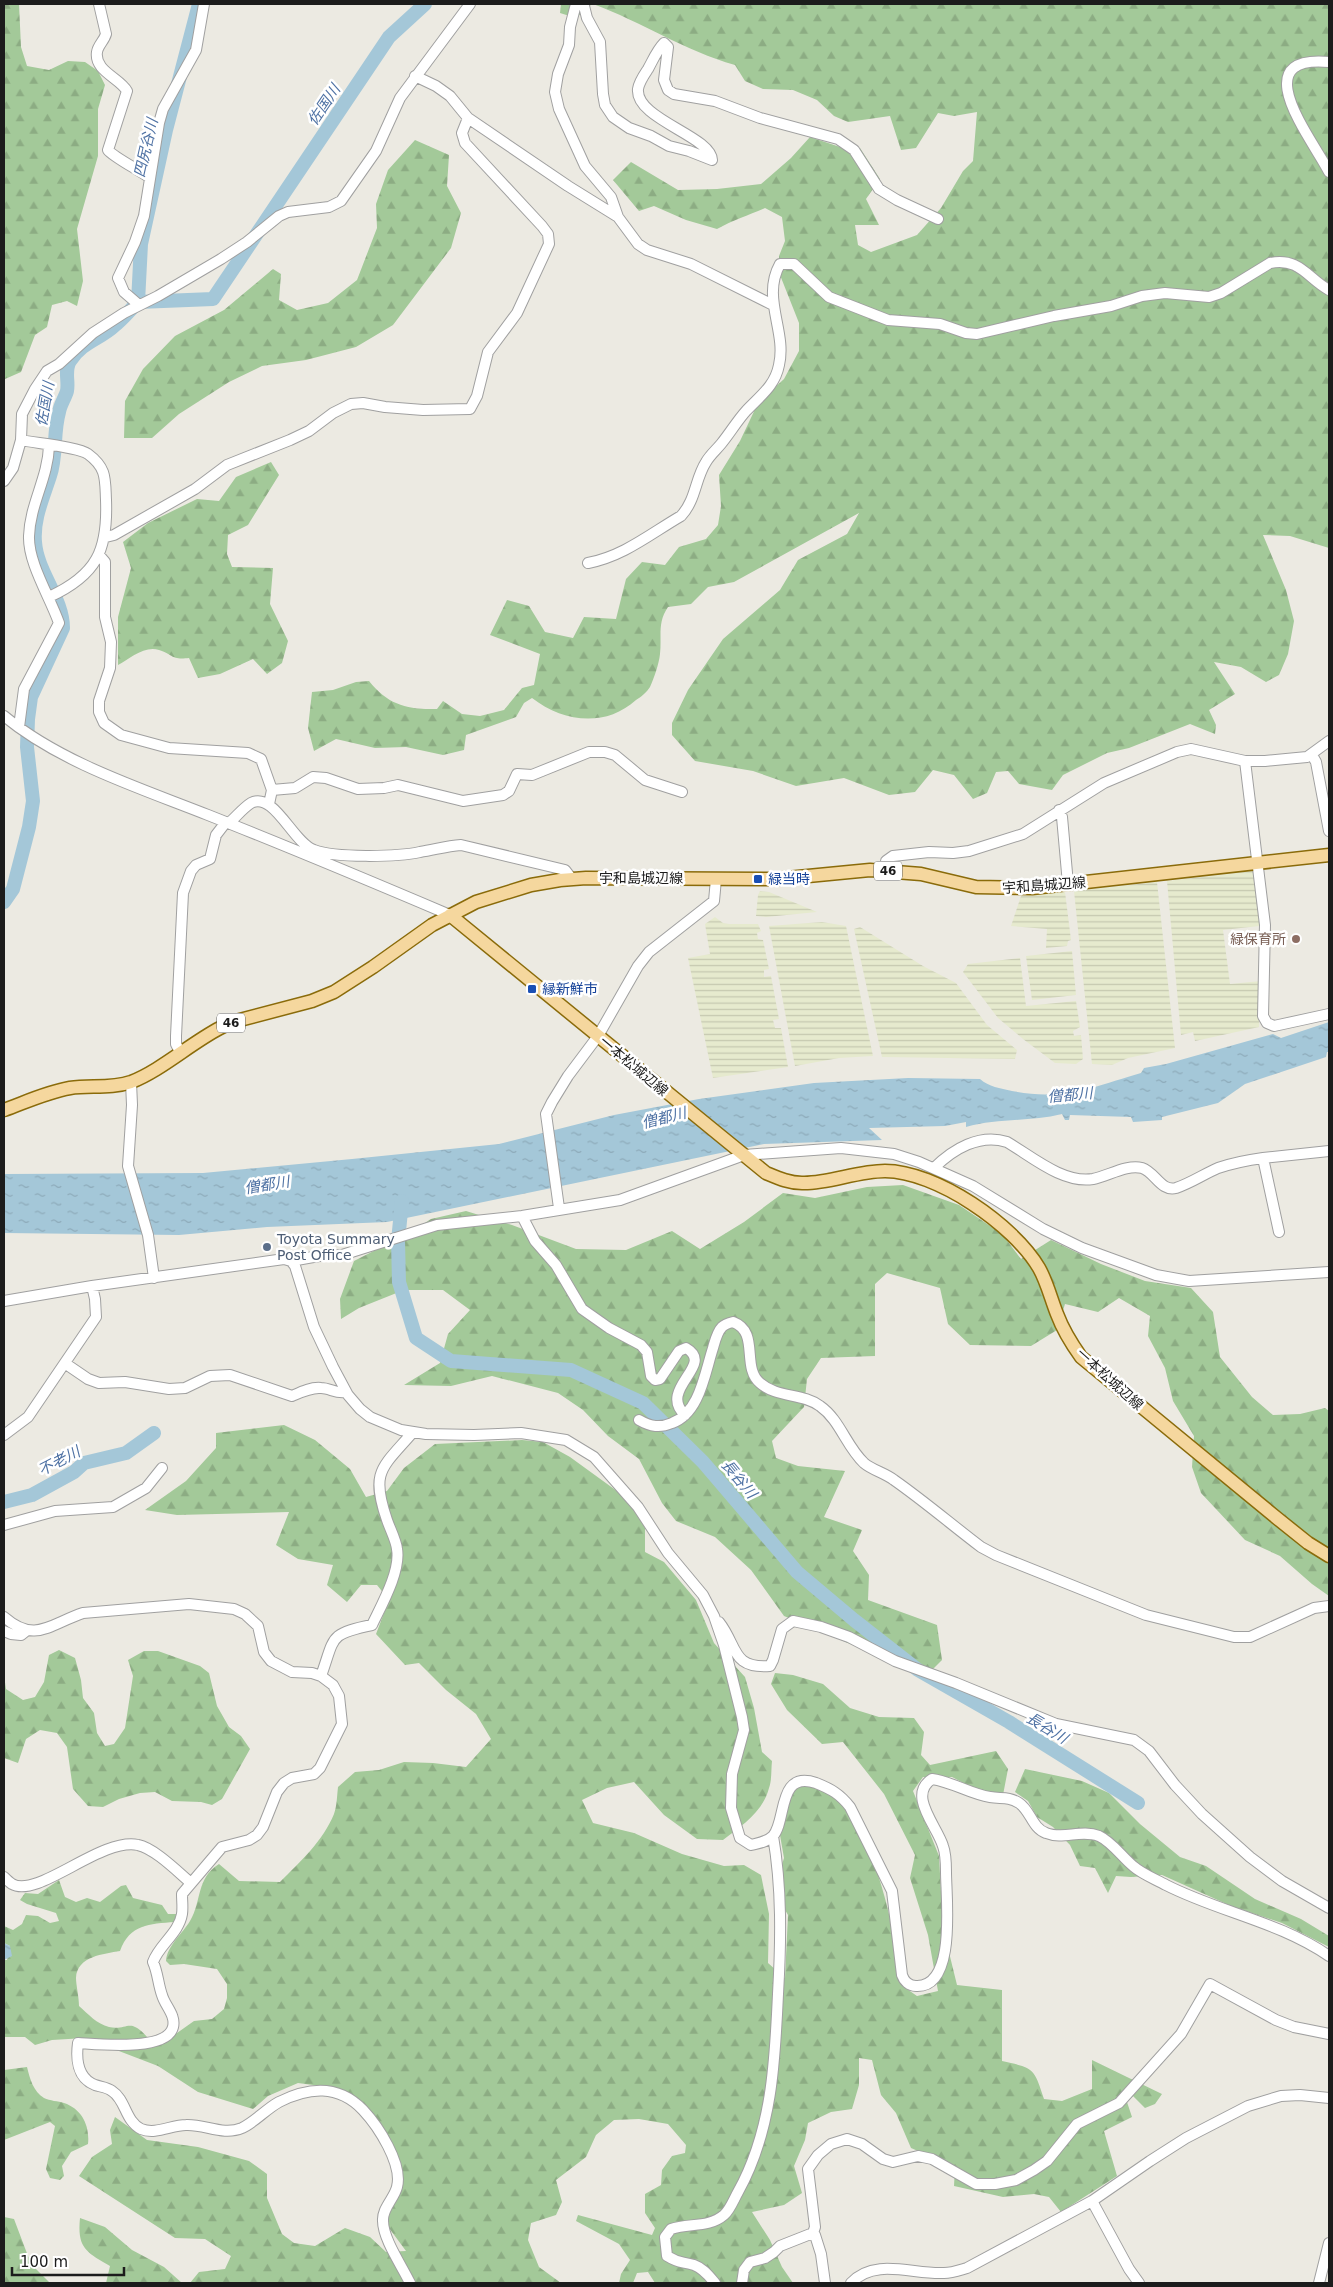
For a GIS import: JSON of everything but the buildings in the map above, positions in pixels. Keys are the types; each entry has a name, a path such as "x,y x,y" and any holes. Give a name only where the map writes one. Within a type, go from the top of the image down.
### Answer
{"main road":[{"name":"宇和島城辺線","path":"4,1110 50,1092 131,1082 148,1074 201,1038 232,1022 312,1001 334,992 432,925 450,915 502,893 531,885 572,879 777,879 842,872 886,871 921,874 985,887 1032,888 1329,856"},
{"name":"一本松城辺線","path":"450,915 766,1173 788,1182 804,1184 867,1172 888,1171 911,1175 961,1196 982,1209 1028,1252 1040,1268 1068,1339 1082,1357 1278,1519 1308,1543 1329,1556"}],"street":[{"path":"99,4 106,34 98,46 97,59 105,71 127,91 108,150 112,156 127,162 150,178"},
{"path":"139,305 124,292 118,278 135,242 144,216 158,123 163,109 196,50 204,4"},
{"path":"4,482 13,468 21,440 22,414 34,389 46,372 59,364 93,333 221,259 247,242 279,216 288,212 329,207 341,201 376,151 400,98 470,4"},
{"path":"576,4 569,45 558,74 555,92 559,108 585,166 611,197 618,217 638,244 648,250 691,264 772,305"},
{"path":"581,4 600,42 605,105 613,117 621,123 669,146 712,160 712,155 704,145 657,116 640,99 637,91 640,82 664,43 668,47 664,80 668,90 674,94 715,101 760,118 838,139 854,150 879,189 897,200 938,219"},
{"path":"1329,62 1317,61 1292,67 1288,72 1287,86 1294,111 1329,172"},
{"path":"415,76 436,86 450,96 468,118 568,186 618,217"},
{"path":"106,537 114,535 182,496 227,465 290,440 309,430 333,413 352,404 363,403 423,410 470,409 477,396 488,352 518,313 549,244 548,234 542,226 465,143 462,133 468,118"},
{"path":"588,563 604,560 622,553 681,516 688,509 705,463 742,416 764,394 776,378 780,363 780,342 772,305 776,271 780,264 794,264 829,297 888,320 940,324 966,333 977,334 1054,316 1111,306 1142,296 1165,293 1209,297 1221,293 1270,263 1277,261 1294,265 1307,271 1329,290"},
{"path":"21,440 86,452 98,462 104,471 106,537 99,555 72,584 49,597"},
{"path":"19,727 24,689 59,623 31,554 29,537 36,496 49,464 49,446"},
{"path":"99,555 105,562 105,617 111,642 110,668 99,701 99,712 104,724 121,735 169,748 248,753 261,759 266,767 272,790 269,804"},
{"path":"4,716 59,752 450,915"},
{"path":"886,871 886,861 892,856 929,852 969,852 1023,834 1104,783 1177,752 1191,750 1245,761 1265,761 1307,757 1329,741"},
{"path":"272,790 295,788 313,776 326,778 358,790 398,785 463,801 486,799 503,795 509,791 517,774 532,776 589,752 597,752 615,755 645,780 682,792"},
{"path":"1312,755 1316,762 1329,831"},
{"path":"1245,761 1265,925 1263,1016 1267,1023 1274,1026 1329,1014"},
{"path":"180,1052 176,1044 176,1036 183,893 191,871 196,864 210,859 216,835 227,823 252,803 259,801 269,804 300,842 324,854 402,855 445,846 460,845 565,870 572,879"},
{"path":"1059,810 1062,817 1068,884"},
{"path":"559,1208 546,1114 568,1076 598,1036 638,966 650,952 714,902 716,878"},
{"path":"131,1082 132,1105 128,1166 148,1236 154,1278"},
{"path":"934,1168 951,1152 968,1144 996,1138 1007,1142 1065,1175 1092,1179 1134,1167 1150,1172 1163,1186 1175,1188 1218,1168 1241,1161 1329,1152"},
{"path":"4,1301 92,1286 284,1260 291,1261 319,1256 342,1255 437,1225 522,1216 559,1208 620,1200 739,1151 841,1148 894,1154 934,1168 973,1186 1060,1238 1169,1279 1189,1281 1329,1272"},
{"path":"1263,1158 1278,1232"},
{"path":"522,1216 535,1241 556,1265 582,1310 609,1328 641,1345 647,1352 651,1376 655,1380 660,1379 679,1351 686,1348 693,1352 696,1357 694,1364 680,1389 676,1401 678,1408 686,1415"},
{"path":"291,1261 295,1266 314,1327 346,1392 360,1409 370,1417 394,1428 413,1432 446,1435 521,1433 553,1436 577,1445 606,1470 638,1507 668,1553 703,1595 714,1616 724,1645 744,1730 732,1774 731,1808 740,1838 751,1845 763,1842 773,1836 784,1800 790,1788 800,1782 811,1782 832,1789 842,1795 850,1807 892,1891 904,1981 915,1986 929,1982 940,1971 946,1943 945,1855 938,1834 923,1804 921,1793 925,1784 932,1779 954,1784 991,1797 1007,1797 1028,1811 1036,1827 1047,1834 1064,1835 1084,1832 1100,1836 1134,1867 1168,1886 1302,1939 1329,1956"},
{"path":"4,1435 28,1416 66,1364 96,1317 96,1304 92,1286"},
{"path":"640,1420 648,1425 659,1427 676,1422 686,1415 693,1406 717,1334 723,1326 733,1322 741,1325 747,1335 753,1375 760,1383 771,1391 819,1405 830,1414 850,1447 865,1464 893,1479 981,1547 996,1555 1146,1615 1234,1637 1250,1637 1314,1608 1329,1606"},
{"path":"66,1364 88,1379 98,1383 126,1382 170,1388 185,1388 210,1376 230,1375 292,1396 303,1391 321,1388 340,1393 346,1392"},
{"path":"321,1676 334,1638 339,1633 372,1625 386,1596 395,1570 398,1550 381,1502 379,1477 388,1461 413,1432"},
{"path":"4,1525 55,1511 113,1507 146,1488 162,1468"},
{"path":"4,1617 26,1631 45,1630 82,1613 189,1604 234,1609 253,1620 258,1626 264,1652 271,1661 292,1672 312,1673 321,1676 333,1685 339,1696 342,1724 320,1768 314,1774 292,1778 284,1783 277,1792 263,1827 257,1835 248,1840 222,1847 196,1880 182,1894 183,1914 178,1926 156,1954 153,1962 158,1973 158,1981 163,1998 173,2018 173,2028 169,2034 154,2041 135,2045 78,2043 76,2056 78,2066 85,2078 93,2084 109,2088 117,2094 134,2124 150,2131 186,2125 226,2131 242,2128 279,2102 312,2090 322,2090 342,2096 362,2109 375,2125 397,2164 397,2188 384,2211 382,2221 410,2283"},
{"path":"714,1616 727,1632 738,1658 748,1665 771,1663 779,1637 786,1624 793,1621 820,1627 857,1641 895,1661 999,1700 1056,1724 1134,1740 1149,1751 1174,1785 1202,1814 1250,1857 1282,1881 1329,1908"},
{"path":"4,1631 21,1635 26,1631"},
{"path":"715,2283 707,2273 694,2265 678,2263 667,2256 665,2237 671,2229 715,2222 726,2213 749,2171 766,2119 775,2066 780,1958 779,1868 773,1836"},
{"path":"4,1876 8,1886 34,1885 46,1881 82,1860 118,1846 131,1844 147,1848 191,1883"},
{"path":"742,2283 744,2270 750,2262 765,2258 780,2246 813,2234 816,2227 808,2169 818,2155 831,2144 846,2139 862,2144 883,2159 893,2162 918,2156 932,2159 976,2184 996,2184 1016,2180 1047,2161 1077,2124 1119,2103 1182,2034 1210,1984 1276,2020 1294,2027 1329,2034"},
{"path":"851,2283 856,2278 874,2270 898,2268 946,2273 967,2268 1092,2200 1179,2143 1248,2106 1281,2096 1300,2095 1329,2098"},
{"path":"1092,2200 1129,2269 1139,2283"},
{"path":"813,2234 821,2254 825,2283"},
{"path":"1320,2283 1329,2243"}],"green space":[{"path":"4,4 19,4 21,47 27,66 49,70 68,61 85,62 98,71 105,85 98,109 98,156 77,229 83,281 77,306 67,301 52,305 47,327 35,335 21,372 5,379 4,382"},
{"path":"561,4 592,4 576,18 560,13"},
{"path":"593,4 1329,4 1329,548 1290,536 1263,535 1286,590 1294,621 1288,654 1279,675 1266,682 1241,667 1214,662 1235,694 1209,710 1216,725 1215,734 1190,724 1129,748 1107,753 1063,775 1052,790 1019,784 1008,771 996,772 987,793 973,799 954,775 933,770 915,792 889,795 844,778 796,786 753,771 695,761 672,735 672,723 688,690 723,639 780,590 798,560 847,534 859,513 734,582 708,587 691,604 668,607 662,619 659,658 650,687 642,696 624,709 611,715 598,718 570,717 544,706 532,698 524,703 516,717 466,735 464,750 443,755 406,747 375,748 336,739 314,751 308,728 312,692 333,690 356,682 369,681 391,701 408,707 437,709 443,701 462,714 480,716 504,710 522,688 534,685 540,654 490,635 507,600 529,606 545,632 573,638 584,617 616,619 626,579 642,562 665,565 679,547 706,539 718,525 721,506 719,475 740,441 758,403 784,379 799,351 799,323 780,275 779,256 785,241 782,217 765,208 717,229 686,220 654,206 639,211 613,180 631,162 678,190 717,189 761,184 791,158 810,137 840,147 860,148 880,179 866,199 879,225 855,225 858,245 871,252 917,235 941,208 963,171 973,161 977,112 954,116 938,113 916,148 901,150 890,116 848,122 834,116 817,100 793,90 763,89 745,81 735,65 699,52"},
{"path":"415,140 449,155 447,186 461,213 451,248 393,325 356,347 306,360 262,366 229,382 179,414 152,438 124,438 125,401 143,369 175,336 224,310 273,269 281,274 279,300 297,310 328,303 357,280 377,228 376,204 388,170"},
{"path":"271,462 279,475 248,525 228,535 227,554 232,567 273,568 270,604 288,641 282,663 267,674 253,659 220,674 198,678 189,658 176,658 159,650 148,649 137,653 118,665 118,617 131,568 123,542 148,523 197,499 219,501 236,477"},
{"path":"1253,871 1260,915 1259,926 1223,930 1230,984 1261,981 1259,1027 1195,1041 1193,1032 1181,1035 1167,881"},
{"path":"1157,882 1175,1048 1128,1058 1112,1065 1092,1064 1074,891"},
{"path":"760,891 769,892 817,912 766,917 756,916"},
{"path":"1065,892 1071,940 1068,941 1067,946 1046,948 1047,929 1011,926 1021,896"},
{"path":"715,917 723,923 729,924 758,924 761,931 757,933 758,939 763,940 769,969 764,970 764,977 771,976 779,1019 773,1020 775,1028 781,1028 788,1067 713,1078 688,958 710,954 705,924"},
{"path":"822,922 846,926 873,1056 839,1058 795,1066 769,926"},
{"path":"860,927 923,966 956,983 987,1025 1017,1050 1015,1059 882,1057 854,929"},
{"path":"1072,951 1076,995 1032,1000 1026,956"},
{"path":"1020,958 1026,1006 1076,1001 1080,1027 1073,1031 1074,1036 1081,1035 1083,1059 1076,1064 1055,1063 1023,1039 998,1018 963,972 968,964"},
{"path":"903,1185 959,1205 1002,1234 1021,1259 1051,1240 1101,1264 1145,1281 1191,1288 1213,1312 1220,1357 1252,1397 1273,1415 1300,1414 1325,1408 1329,1411 1329,1596 1280,1556 1245,1540 1201,1493 1192,1467 1194,1436 1173,1401 1165,1368 1148,1336 1150,1316 1119,1298 1098,1312 1065,1304 1057,1330 1031,1346 970,1345 948,1324 940,1288 887,1273 875,1284 875,1356 821,1358 807,1379 804,1407 772,1441 776,1458 798,1466 845,1471 824,1517 862,1530 853,1551 869,1575 868,1600 937,1625 942,1660 926,1676 784,1616 751,1570 715,1537 676,1521 662,1503 639,1459 608,1436 583,1410 558,1393 492,1376 451,1386 404,1385 440,1363 448,1334 470,1310 443,1290 404,1290 359,1308 341,1319 340,1299 354,1261 409,1233 431,1219 466,1211 512,1225 576,1249 626,1250 672,1231 700,1249 744,1222 783,1193 815,1198 867,1187"},
{"path":"284,1425 315,1440 350,1469 366,1497 387,1491 404,1468 435,1444 522,1440 543,1442 570,1457 632,1502 645,1528 645,1552 664,1562 696,1600 714,1643 745,1677 754,1708 762,1752 772,1761 771,1782 766,1797 757,1811 723,1840 697,1839 664,1815 634,1782 607,1788 582,1800 593,1823 634,1833 682,1854 724,1866 744,1865 761,1875 769,1914 768,1963 785,1978 788,1915 774,1891 784,1858 777,1818 790,1784 812,1776 836,1795 851,1815 863,1837 882,1886 904,1987 917,1996 938,1991 928,1935 910,1878 915,1855 884,1794 843,1742 822,1744 787,1710 771,1684 775,1673 793,1675 823,1684 850,1708 879,1717 914,1718 924,1732 921,1755 930,1765 996,1751 1008,1769 1003,1795 977,1790 952,1777 923,1777 913,1791 939,1856 943,1928 957,1985 1002,1990 1002,2061 1027,2068 1031,2071 1038,2081 1044,2099 1062,2101 1092,2089 1092,2060 1162,2094 1155,2104 1145,2108 1133,2096 1127,2102 1132,2117 1104,2131 1117,2176 1061,2212 1049,2197 1034,2194 1003,2197 954,2186 955,2167 911,2148 896,2113 881,2095 872,2060 859,2058 859,2085 852,2109 831,2112 808,2123 805,2140 794,2166 802,2193 784,2205 752,2212 770,2240 782,2267 793,2283 655,2283 648,2272 637,2273 633,2283 619,2283 621,2274 630,2260 619,2244 576,2221 578,2215 652,2235 655,2228 645,2213 645,2194 661,2185 662,2170 672,2156 685,2153 686,2145 668,2124 639,2119 614,2120 596,2135 586,2157 556,2180 562,2202 556,2215 531,2223 528,2240 539,2267 561,2283 190,2283 199,2272 225,2269 231,2256 205,2239 175,2238 79,2176 92,2157 112,2144 110,2130 115,2117 147,2140 198,2147 249,2161 267,2174 267,2198 282,2234 294,2243 315,2246 345,2228 370,2237 386,2252 406,2251 386,2224 402,2180 367,2108 335,2088 298,2083 268,2096 253,2109 198,2092 158,2066 85,2038 52,2040 35,2045 25,2037 4,2037 4,1960 7,1960 10,1946 4,1943 4,1926 13,1930 22,1924 26,1915 38,1916 50,1923 59,1921 56,1913 20,1900 25,1893 38,1894 59,1880 65,1897 76,1902 87,1898 100,1902 121,1886 126,1885 133,1898 162,1905 168,1914 176,1914 175,1922 149,1925 135,1930 124,1942 120,1951 92,1957 81,1965 76,1978 79,2006 105,2026 115,2028 132,2026 142,2031 148,2038 177,2033 194,2021 212,2019 224,2009 227,1998 227,1984 217,1969 184,1964 170,1965 166,1961 172,1945 190,1921 206,1876 212,1870 219,1864 239,1881 280,1882 310,1851 324,1833 335,1811 338,1787 355,1772 379,1770 404,1762 466,1767 491,1739 476,1714 446,1690 419,1663 405,1665 376,1634 389,1600 377,1585 361,1585 347,1602 327,1585 333,1565 298,1559 276,1545 289,1512 177,1515 145,1510 186,1481 216,1448 216,1433"},
{"path":"59,1650 75,1658 81,1680 83,1698 94,1713 97,1733 105,1746 114,1744 125,1728 133,1676 128,1660 144,1651 158,1651 200,1666 209,1673 217,1706 229,1727 241,1736 250,1749 222,1799 212,1805 201,1802 172,1801 155,1792 140,1793 119,1799 103,1807 88,1806 73,1789 67,1747 57,1733 40,1730 26,1739 18,1763 4,1758 4,1676 6,1689 23,1700 35,1697 44,1682 49,1655"},
{"path":"1025,1769 1082,1781 1109,1793 1140,1824 1180,1857 1206,1866 1255,1899 1301,1919 1329,1936 1329,1947 1282,1923 1231,1906 1162,1875 1116,1876 1108,1893 1095,1868 1080,1866 1070,1845 1053,1827 1037,1817 1028,1801 1015,1792"},
{"path":"27,2067 32,2084 37,2092 46,2099 62,2102 76,2109 84,2119 88,2131 88,2144 71,2152 62,2166 64,2176 60,2180 50,2178 46,2169 55,2126 50,2122 4,2140 4,2070"},
{"path":"4,2217 14,2219 31,2264 50,2283 4,2283"},
{"path":"80,2218 105,2227 132,2250 164,2267 182,2283 106,2283 110,2266 89,2253 85,2248 80,2236"}],"water":[{"name":"僧都川","path":"1329,1022 1329,1052 1327,1052 1326,1057 1245,1084 1218,1103 1162,1117 1162,1120 1133,1122 1131,1117 1070,1115 1069,1120 1065,1120 1062,1114 990,1122 966,1127 966,1122 945,1126 869,1128 882,1140 764,1144 387,1222 267,1227 179,1235 4,1233 4,1174 203,1173 499,1144 614,1115 699,1099 814,1083 908,1078 980,1079 991,1086 1012,1091 1030,1094 1063,1093 1078,1091 1141,1073 1144,1068 1166,1064 1273,1034 1281,1038"},
{"path":"4,1943 10,1946 12,1956 4,1960"}],"waterway":[{"name":"四尻谷川","path":"138,302 141,244 166,130 199,4"},
{"name":"佐国川","path":"4,902 13,889 29,827 33,801 27,747 31,697 63,628 59,606 40,564 35,533 39,509 54,460 57,420 67,391 68,365 80,349 109,330 138,302 213,299 389,37 425,4"},
{"name":"長谷川","path":"402,1201 398,1241 399,1282 416,1338 451,1361 571,1370 643,1403 703,1462 797,1572 854,1620 918,1670 1009,1722 1138,1803"},
{"name":"不老川","path":"4,1502 32,1495 74,1472 84,1463 126,1453 154,1433"}],"place":[{"name":"緑当時","path":"758,879"},
{"name":"緑保育所","path":"1296,939"},
{"name":"縁新鮮市","path":"532,989"},
{"name":"Toyota Summary Post Office","path":"267,1247"}]}
